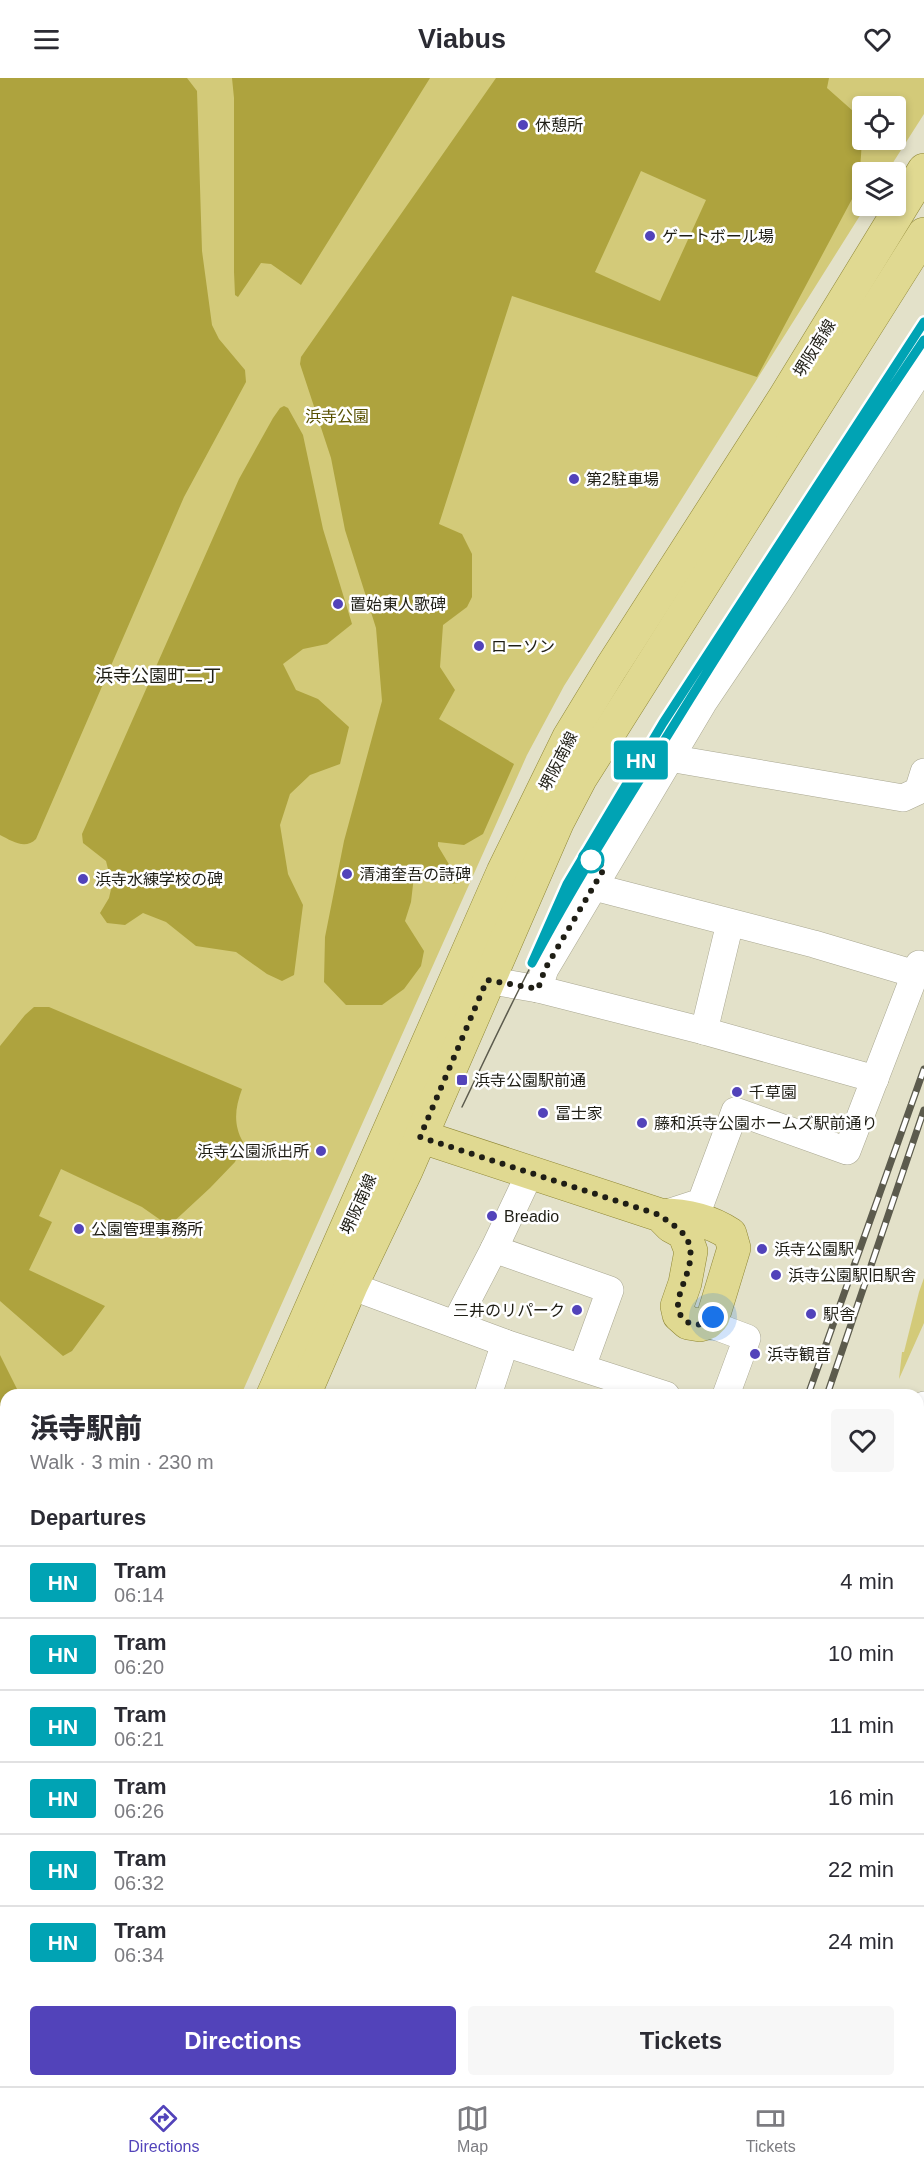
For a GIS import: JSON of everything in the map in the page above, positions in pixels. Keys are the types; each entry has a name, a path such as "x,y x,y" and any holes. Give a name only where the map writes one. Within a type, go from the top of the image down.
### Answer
{"main road":[{"name":"堺阪南線","path":"307,1389 351,1286 406,1171 406,1132 503,872 569,737 924,171"},
{"name":"堺阪南線","path":"276,1389 406,1132 487,980 558,821 580,779 924,234"},
{"path":"406,1132 660,1215 683,1215 713,1225 730,1234 734,1248 717,1308 707,1323 699,1325 688,1323 679,1315 677,1306 685,1283 691,1251 684,1233 671,1226 660,1215"}],"street":[{"path":"538,989 545,969 703,702 777,593 924,365"},
{"path":"669,758 903,798 918,791 924,772"},
{"path":"594,887 917,969 847,1151 735,1111 701,1202 660,1215"},
{"path":"704,1031 730,923"},
{"path":"487,980 538,989 704,1031 875,1080"},
{"path":"455,1324 530,1173"},
{"path":"494,1249 610,1290 582,1367"},
{"path":"351,1286 505,1343 648,1389"},
{"path":"707,1323 747,1338 728,1389"},
{"path":"490,1389 505,1343"}],"green space":[{"name":"浜寺公園","path":"0,78 924,78 924,114 906,142 906,96 852,96 852,150 901,150 893,162 852,162 852,216 860,216 564,686 527,755 244,1389 0,1389"},
{"path":"0,78 187,78 197,91 202,251 212,325 219,339 245,370 246,382 184,497 36,839 27,844 14,842 0,835"},
{"path":"232,78 430,78 301,285 271,264 261,263 238,297 235,295 234,272"},
{"path":"496,78 829,78 827,88 852,110 852,150 862,150 861,162 852,162 852,199 757,377 512,296 439,524 462,534 472,554 472,597 467,607 443,625 440,667 455,690 439,719 514,764 483,834 464,845 438,842 450,866 461,873 459,883 450,884 432,869 414,876 411,902 405,921 424,951 421,966 404,989 382,1005 346,1005 324,982 325,937 344,841 382,701 376,628 345,530 331,458 300,364 301,357","holes":["641,171 706,200 660,301 595,272"]},
{"path":"284,406 288,408 303,435 323,529 352,624 327,644 303,649 283,664 296,690 318,699 349,727 340,764 310,775 290,794 280,825 288,874 303,905 294,975 282,981 267,974 236,952 196,946 166,922 143,913 125,925 107,923 100,913 109,898 112,885 106,861 83,843 82,834 239,479 273,418"},
{"path":"34,1007 49,1007 242,1089 236,1116 243,1142 235,1162 169,1226 142,1207 61,1169 39,1216 52,1222 29,1270 105,1306 72,1351 63,1356 0,1301 0,1046"},
{"path":"924,1278 924,1323 899,1379 902,1352 904,1352"},
{"path":"0,1355 17,1389 0,1389"}],"tram line":[{"path":"862,417 924,322"},
{"name":"HN","path":"924,322 663,723 567,884 532,963 624,805 692,695 844,458 924,340"},
{"path":"462,1107 542,944 642,773 781,555 924,340"},
{"path":"569,881 683,691 729,621"}],"railway":[{"path":"810,1389 924,1069"},
{"path":"829,1389 924,1110"}],"place":[{"name":"休憩所","path":"523,125"},
{"name":"ゲートボール場","path":"650,236"},
{"name":"第2駐車場","path":"574,479"},
{"name":"置始東人歌碑","path":"338,604"},
{"name":"ローソン","path":"479,646"},
{"name":"清浦奎吾の詩碑","path":"347,874"},
{"name":"浜寺水練学校の碑","path":"83,879"},
{"name":"浜寺公園駅前通","path":"462,1080"},
{"name":"千草園","path":"737,1092"},
{"name":"冨士家","path":"543,1113"},
{"name":"藤和浜寺公園ホームズ駅前通り","path":"642,1123"},
{"name":"浜寺公園派出所","path":"321,1151"},
{"name":"Breadio","path":"492,1216"},
{"name":"公園管理事務所","path":"79,1229"},
{"name":"浜寺公園駅","path":"762,1249"},
{"name":"浜寺公園駅旧駅舎","path":"776,1275"},
{"name":"三井のリパーク","path":"577,1310"},
{"name":"駅舎","path":"811,1314"},
{"name":"浜寺観音","path":"755,1354"}],"district":[{"name":"浜寺公園町二丁","path":"158,676"}],"route":[{"path":"591,860 605,867 545,969 538,989 487,980 420,1137 660,1215 671,1226 684,1233 691,1251 685,1283 677,1306 679,1315 688,1323 699,1325 707,1323 713,1317"}]}
